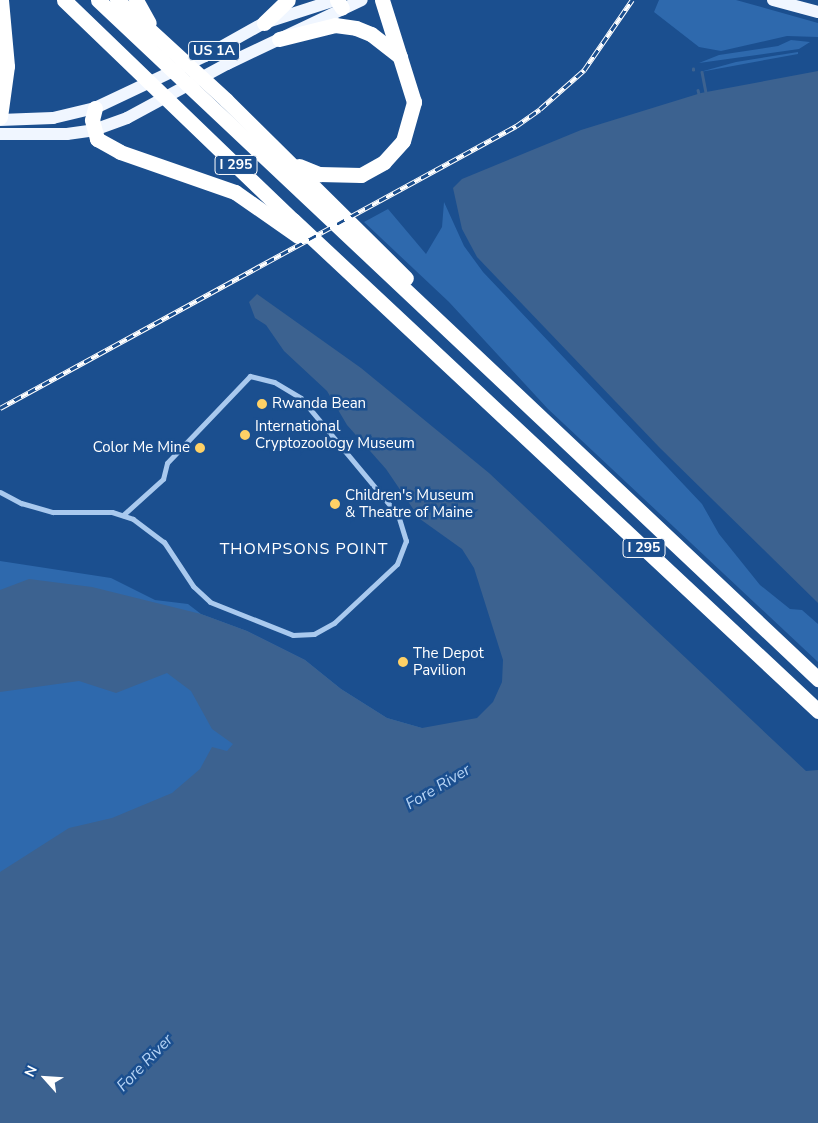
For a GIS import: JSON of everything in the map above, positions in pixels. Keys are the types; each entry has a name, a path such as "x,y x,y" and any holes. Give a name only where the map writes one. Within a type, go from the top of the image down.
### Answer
{"highway":[{"path":"0,119 7,66 2,54 1,0"},
{"name":"I 295","path":"64,0 179,111 289,223 382,302 818,711"},
{"name":"I 295","path":"98,0 159,49 201,99 322,202"},
{"path":"117,0 159,49"},
{"name":"US 1A","path":"136,0 159,49 216,91 292,164 322,202 494,372"},
{"path":"264,23 288,0"},
{"path":"292,164 319,174 361,175 374,170 393,154 403,141 413,114 410,81 400,57 382,0"},
{"path":"279,39 335,25 356,28 377,38 400,57"},
{"path":"95,108 94,130 97,139 120,152 235,192 289,223"},
{"name":"I 295","path":"494,372 818,679"}],"main road":[{"name":"US 1A","path":"95,108 205,56 264,23 338,3 362,0"},
{"path":"773,0 818,12"},
{"path":"0,134 67,134 94,130 127,118 279,39 338,3"},
{"path":"0,119 53,118 95,108"}],"street":[{"path":"0,492 20,503 53,512 123,515 144,524 164,542 193,586 210,602 293,635 314,634 334,624 397,564 406,541 398,515 301,398 274,382 250,376 167,463 163,479 123,515"}],"shaded area":[{"path":"659,0 736,0 818,23 818,37 787,36 721,51 699,47 654,12"},
{"path":"791,40 810,42 799,49 699,63 719,55 778,46"},
{"path":"798,52 798,54 700,72 736,62"},
{"path":"444,202 464,246 483,272 702,504 719,534 760,585 790,609 802,610 818,624 818,662 548,409 449,302 364,222 388,209 426,254 442,227"},
{"path":"0,561 111,578 155,600 188,604 201,614 247,631 305,660 341,689 387,718 422,728 0,1123"}],"water":[{"path":"818,71 818,603 660,448 477,257 462,229 453,188 462,179 581,130 701,93"},
{"name":"Fore River","path":"257,294 361,368 489,473 806,771 818,770 818,1123 0,1123 0,872 69,828 112,818 172,793 200,769 212,747 227,751 233,744 212,729 191,691 167,673 116,693 79,681 0,692 0,590 29,579 92,587 201,614 247,631 305,660 341,689 387,718 422,728 477,718 493,702 502,682 503,660 474,568 462,549 420,519 386,469 347,425 327,391 284,351 266,325 255,318 249,302"}],"waterway":[{"path":"702,72 706,92"},
{"path":"698,90 699,94"}],"railway":[{"path":"0,408 516,126 540,109 584,70 632,0"}],"place":[{"name":"Rwanda Bean","path":"262,404"},
{"name":"International Cryptozoology Museum","path":"245,435"},
{"name":"Color Me Mine","path":"200,448"},
{"name":"Children's Museum & Theatre of Maine","path":"335,504"},
{"name":"The Depot Pavilion","path":"403,662"}],"district":[{"name":"THOMPSONS POINT","path":"304,549"}]}
